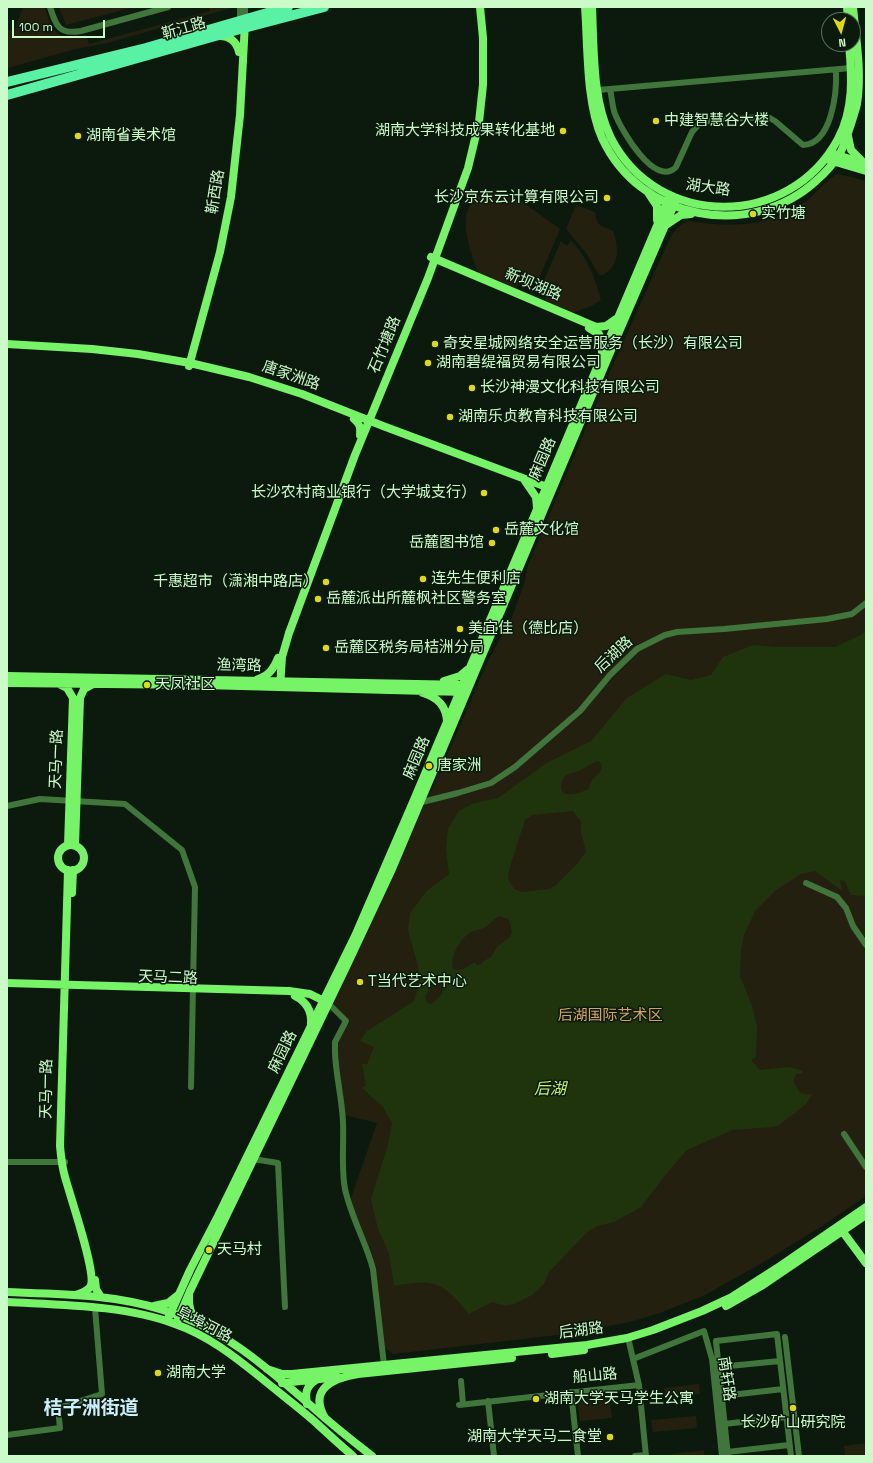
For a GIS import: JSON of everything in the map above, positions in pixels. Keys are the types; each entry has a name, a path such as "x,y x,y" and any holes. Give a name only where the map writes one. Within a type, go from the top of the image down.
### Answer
{"main road":[{"path":"7,82 242,24 288,7"},
{"name":"靳江路","path":"7,95 214,36 242,24 261,23 324,7"},
{"name":"石竹塘路","path":"372,408 428,278 465,163 478,106 480,55 476,7"},
{"name":"石竹塘路","path":"278,684 280,658 289,633 372,408 441,243 468,168 479,122 484,68 480,7"},
{"path":"585,7 592,103 596,123 608,150 634,181 644,189 656,206 659,230"},
{"name":"湖大路","path":"592,7 598,90 605,122 611,138 620,152 641,176 672,200 715,206 735,207 758,203 779,195 798,184 818,167 839,137 846,116 852,87 850,52"},
{"path":"659,230 671,220 681,215 748,215 776,206 800,194 828,170 837,159 848,134 857,105 858,86 853,7"},
{"path":"243,41 251,29 261,23"},
{"name":"靳西路","path":"192,349 220,252 231,197 240,115 243,41 242,24"},
{"name":"靳西路","path":"188,364 213,265 227,199 234,155 238,113 239,52 242,24"},
{"path":"214,36 223,36 232,40 238,46 239,52"},
{"path":"848,134 848,141 851,150 858,159 866,164"},
{"path":"827,156 866,164"},
{"path":"837,159 848,166"},
{"path":"828,170 838,165 866,171"},
{"path":"644,189 704,215"},
{"name":"麻园路","path":"167,1322 180,1292 311,1027 325,1005 332,983 417,803 464,688 672,200"},
{"name":"麻园路","path":"176,1324 190,1291 325,1005 392,869 446,726 464,688 471,664 536,511 548,491 553,470 620,314 659,230"},
{"path":"441,243 439,252 441,258 450,267"},
{"name":"新坝湖路","path":"433,260 596,327 602,328 610,325 620,314"},
{"path":"428,278 435,269 450,267"},
{"name":"新坝湖路","path":"450,267 536,307 593,330 600,337 602,356"},
{"name":"唐家洲路","path":"7,344 104,350 169,359 248,380 318,403 525,480 548,491"},
{"name":"唐家洲路","path":"7,347 102,353 206,367 279,386 317,399 355,417"},
{"path":"169,359 183,356 192,349 196,360 206,367"},
{"path":"372,408 376,421 383,428 369,430 362,436 360,427 355,417 365,414 372,408"},
{"path":"536,511 536,497 525,480 541,478 553,470"},
{"path":"252,680 266,676 274,668 280,658"},
{"path":"280,658 283,668 288,675 305,681"},
{"path":"425,684 453,679 464,673 471,664"},
{"name":"渔湾路","path":"7,676 252,680 278,684 305,681 425,684 464,688"},
{"name":"渔湾路","path":"7,683 278,684 413,690 464,688"},
{"name":"天马一路","path":"56,684 67,688 73,698 72,845 82,850 84,858 81,866 70,870 60,1146 68,1189 91,1266 91,1287 76,1295"},
{"name":"天马一路","path":"73,801 80,698 84,689 95,684"},
{"path":"413,690 430,695 441,702 446,712 446,726"},
{"path":"70,870 61,867 58,859 62,847 72,845"},
{"path":"7,983 66,987"},
{"path":"311,1027 310,1010 298,994 322,991 332,983"},
{"name":"天马二路","path":"7,987 66,987 298,994 325,1005"},
{"name":"天马一路","path":"63,1162 94,1265 96,1289 101,1297"},
{"name":"后湖路","path":"267,1369 282,1374 347,1373 572,1352 630,1342 682,1325 737,1300 762,1285 842,1227 866,1207"},
{"name":"后湖路","path":"325,1418 319,1404 322,1390 331,1382 347,1373 384,1365 587,1345 628,1338 675,1322 730,1298 842,1227 866,1214"},
{"path":"842,1227 866,1256"},
{"path":"842,1227 866,1263"},
{"path":"190,1291 189,1302 191,1313 194,1318 204,1327"},
{"path":"7,1292 101,1297 147,1306 180,1315 235,1344 285,1383 372,1456"},
{"path":"147,1306 168,1303 177,1297 180,1292"},
{"name":"阜埠河路","path":"7,1302 63,1305 121,1311 154,1317 176,1324 226,1351 314,1421 353,1456"},
{"path":"259,1376 270,1381 285,1383 347,1373"},
{"path":"314,1421 307,1403 306,1393 309,1384 317,1379"}],"street":[{"path":"51,7 59,23 64,28 73,29 157,7"},
{"path":"51,7 54,20 58,27 70,32 81,31 168,7"},
{"path":"240,7 242,24"},
{"path":"242,24 245,7"},
{"path":"598,90 851,68"},
{"path":"610,89 615,112 621,128 632,145 642,157 658,170 665,172 673,170 676,167 692,132 699,124 703,122 768,117 775,121 803,145 810,145 817,141 827,124 832,109 836,85 836,70"},
{"name":"后湖路","path":"417,803 491,783 515,767 580,711 610,675 637,649 665,635 677,632 724,629 827,618 852,614 866,603"},
{"path":"7,806 40,799 126,804 182,850 195,886 191,1087"},
{"path":"806,884 838,897 846,908 853,926 866,945"},
{"path":"325,1005 346,1021 335,1042 343,1121 345,1189 350,1207 370,1257 373,1270 384,1365"},
{"path":"844,1134 866,1167"},
{"path":"253,1159 278,1163 284,1307"},
{"path":"7,1162 63,1162"},
{"path":"7,1435 60,1428 58,1408 102,1394 96,1308"},
{"name":"南轩路","path":"633,1359 704,1331 712,1359 726,1455"},
{"path":"790,1445 726,1455 716,1341 777,1334 786,1417 790,1445 791,1456"},
{"path":"785,1337 799,1456"},
{"path":"630,1342 639,1385 646,1455 635,1456"},
{"path":"719,1367 780,1361"},
{"name":"船山路","path":"461,1381 461,1404 639,1385"},
{"path":"722,1396 783,1390"},
{"path":"571,1392 578,1456"},
{"path":"488,1401 494,1456"},
{"path":"724,1424 786,1417"}],"green space":[{"path":"23,7 45,7 50,23 57,33 68,37 86,35 89,44 210,11 209,7 235,7 107,43 76,49 7,68 7,29 14,32"},
{"path":"59,7 134,7 66,25"},
{"name":"后湖国际艺术区","path":"838,174 866,181 866,1196 822,1226 762,1263 703,1296 662,1312 634,1321 594,1329 549,1336 393,1354 385,1348 374,1265 350,1201 377,1123 345,1115 337,1064 337,1042 350,1022 333,1003 440,772 487,663 513,615 525,581 528,565 608,376 670,238 681,225 690,221 735,225 763,221 777,216 805,202 829,180"},
{"path":"494,189 521,201 560,229 538,281 522,275 516,290 479,275 467,237 467,213 472,203 480,195"},
{"path":"576,205 595,212 598,224 613,231 617,256 613,266 603,275 599,275 587,254 566,229"},
{"path":"571,240 582,254 590,268 601,300 591,306 570,314 544,302 550,287 543,283 561,241 567,246"},
{"path":"699,1384 700,1394 665,1398 664,1388"},
{"path":"609,1394 612,1418 580,1421 577,1397"},
{"path":"696,1416 697,1428 653,1432 651,1420"},
{"path":"866,1443 866,1456 845,1456 844,1446"},
{"path":"704,1450 704,1456 672,1456 672,1454"}],"water":[{"name":"后湖","path":"866,630 866,896 851,895 845,881 840,880 842,891 815,871 801,874 776,890 755,911 744,935 741,950 740,976 752,1006 757,1026 756,1057 751,1060 760,1070 790,1067 803,1071 801,1074 796,1074 793,1081 800,1093 812,1095 806,1104 779,1125 732,1130 687,1150 666,1174 641,1207 614,1222 598,1226 587,1232 549,1272 544,1284 532,1295 516,1303 505,1306 492,1302 469,1314 452,1295 437,1285 419,1282 394,1286 389,1253 378,1229 371,1199 388,1145 392,1123 383,1107 362,1088 366,1086 362,1064 367,1064 374,1047 360,1041 367,1031 414,1001 420,982 418,966 408,931 410,913 427,891 449,874 446,849 448,829 459,811 472,804 498,798 547,763 591,741 627,698 666,674 691,680 711,675 723,657 753,645 776,647 835,647 861,635","holes":["598,761 602,766 599,774 591,782 589,789 572,794 564,793 562,791 561,784 564,777","573,811 581,821 581,833 586,852 577,864 555,886 549,889 522,892 514,889 509,881 508,875 525,820 532,815","499,916 508,919 510,922 512,932 510,937 497,947 491,957 482,962 482,964 477,965 474,962 462,969 453,969 452,964 454,954 462,940 469,933 484,928","440,978 443,980 444,988 440,997 430,1004 427,1002 425,997 437,979"]}],"place":[{"name":"中建智慧谷大楼","path":"656,121"},
{"name":"湖南大学科技成果转化基地","path":"563,131"},
{"name":"湖南省美术馆","path":"78,136"},
{"name":"长沙京东云计算有限公司","path":"607,198"},
{"name":"实竹塘","path":"753,214"},
{"name":"奇安星城网络安全运营服务（长沙）有限公司","path":"435,344"},
{"name":"湖南碧缇福贸易有限公司","path":"428,363"},
{"name":"长沙神漫文化科技有限公司","path":"472,388"},
{"name":"湖南乐贞教育科技有限公司","path":"450,417"},
{"name":"长沙农村商业银行（大学城支行）","path":"484,493"},
{"name":"岳麓文化馆","path":"496,530"},
{"name":"岳麓图书馆","path":"492,543"},
{"name":"连先生便利店","path":"423,579"},
{"name":"千惠超市（潇湘中路店）","path":"326,582"},
{"name":"岳麓派出所麓枫社区警务室","path":"318,599"},
{"name":"美宜佳（德比店）","path":"460,629"},
{"name":"岳麓区税务局桔洲分局","path":"326,648"},
{"name":"天凤社区","path":"147,685"},
{"name":"唐家洲","path":"429,766"},
{"name":"T当代艺术中心","path":"360,982"},
{"name":"天马村","path":"209,1250"},
{"name":"湖南大学","path":"158,1373"},
{"name":"湖南大学天马学生公寓","path":"536,1399"},
{"name":"长沙矿山研究院","path":"793,1408"},
{"name":"湖南大学天马二食堂","path":"610,1437"}],"district":[{"name":"桔子洲街道","path":"91,1409"}]}
